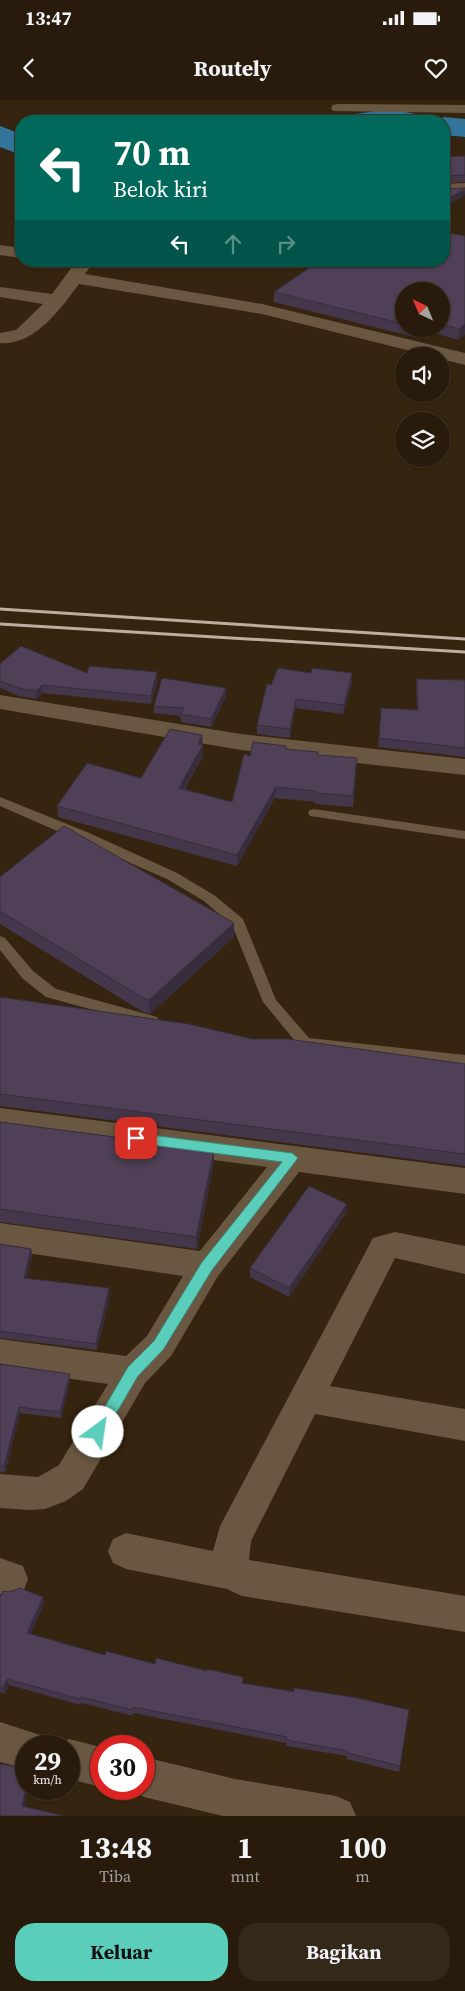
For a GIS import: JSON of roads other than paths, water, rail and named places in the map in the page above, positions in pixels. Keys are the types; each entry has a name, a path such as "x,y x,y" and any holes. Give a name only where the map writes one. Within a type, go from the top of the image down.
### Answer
{"street":[{"path":"338,108 465,109"},
{"path":"450,189 465,188"},
{"path":"0,250 15,253"},
{"path":"0,338 12,338 23,333 54,300 72,269 262,309 465,358"},
{"path":"0,292 54,300"},
{"path":"0,702 241,742 465,767"},
{"path":"0,1120 465,1181"},
{"path":"0,1491 40,1495 58,1488 71,1477 133,1372 159,1346 207,1266 292,1158"},
{"path":"0,1236 207,1266"},
{"path":"236,1574 229,1561 233,1538 380,1255 388,1246 395,1245 465,1260"},
{"path":"0,1354 133,1372"},
{"path":"305,1397 465,1425"},
{"path":"126,1551 236,1574 242,1578 465,1614"},
{"path":"0,1742 15,1746"},
{"path":"155,1780 236,1799 336,1816"}],"lane":[{"path":"0,801 91,839 172,876 209,898 238,922 270,1002 305,1043"},
{"path":"314,813 465,835"},
{"path":"0,941 28,975 51,993 170,1025"},
{"path":"288,1044 305,1043 465,1061"}],"waterway":[{"path":"450,127 465,128"},
{"path":"0,135 15,143"}],"railway":[{"path":"0,609 465,639"},
{"path":"0,624 465,652"}]}
